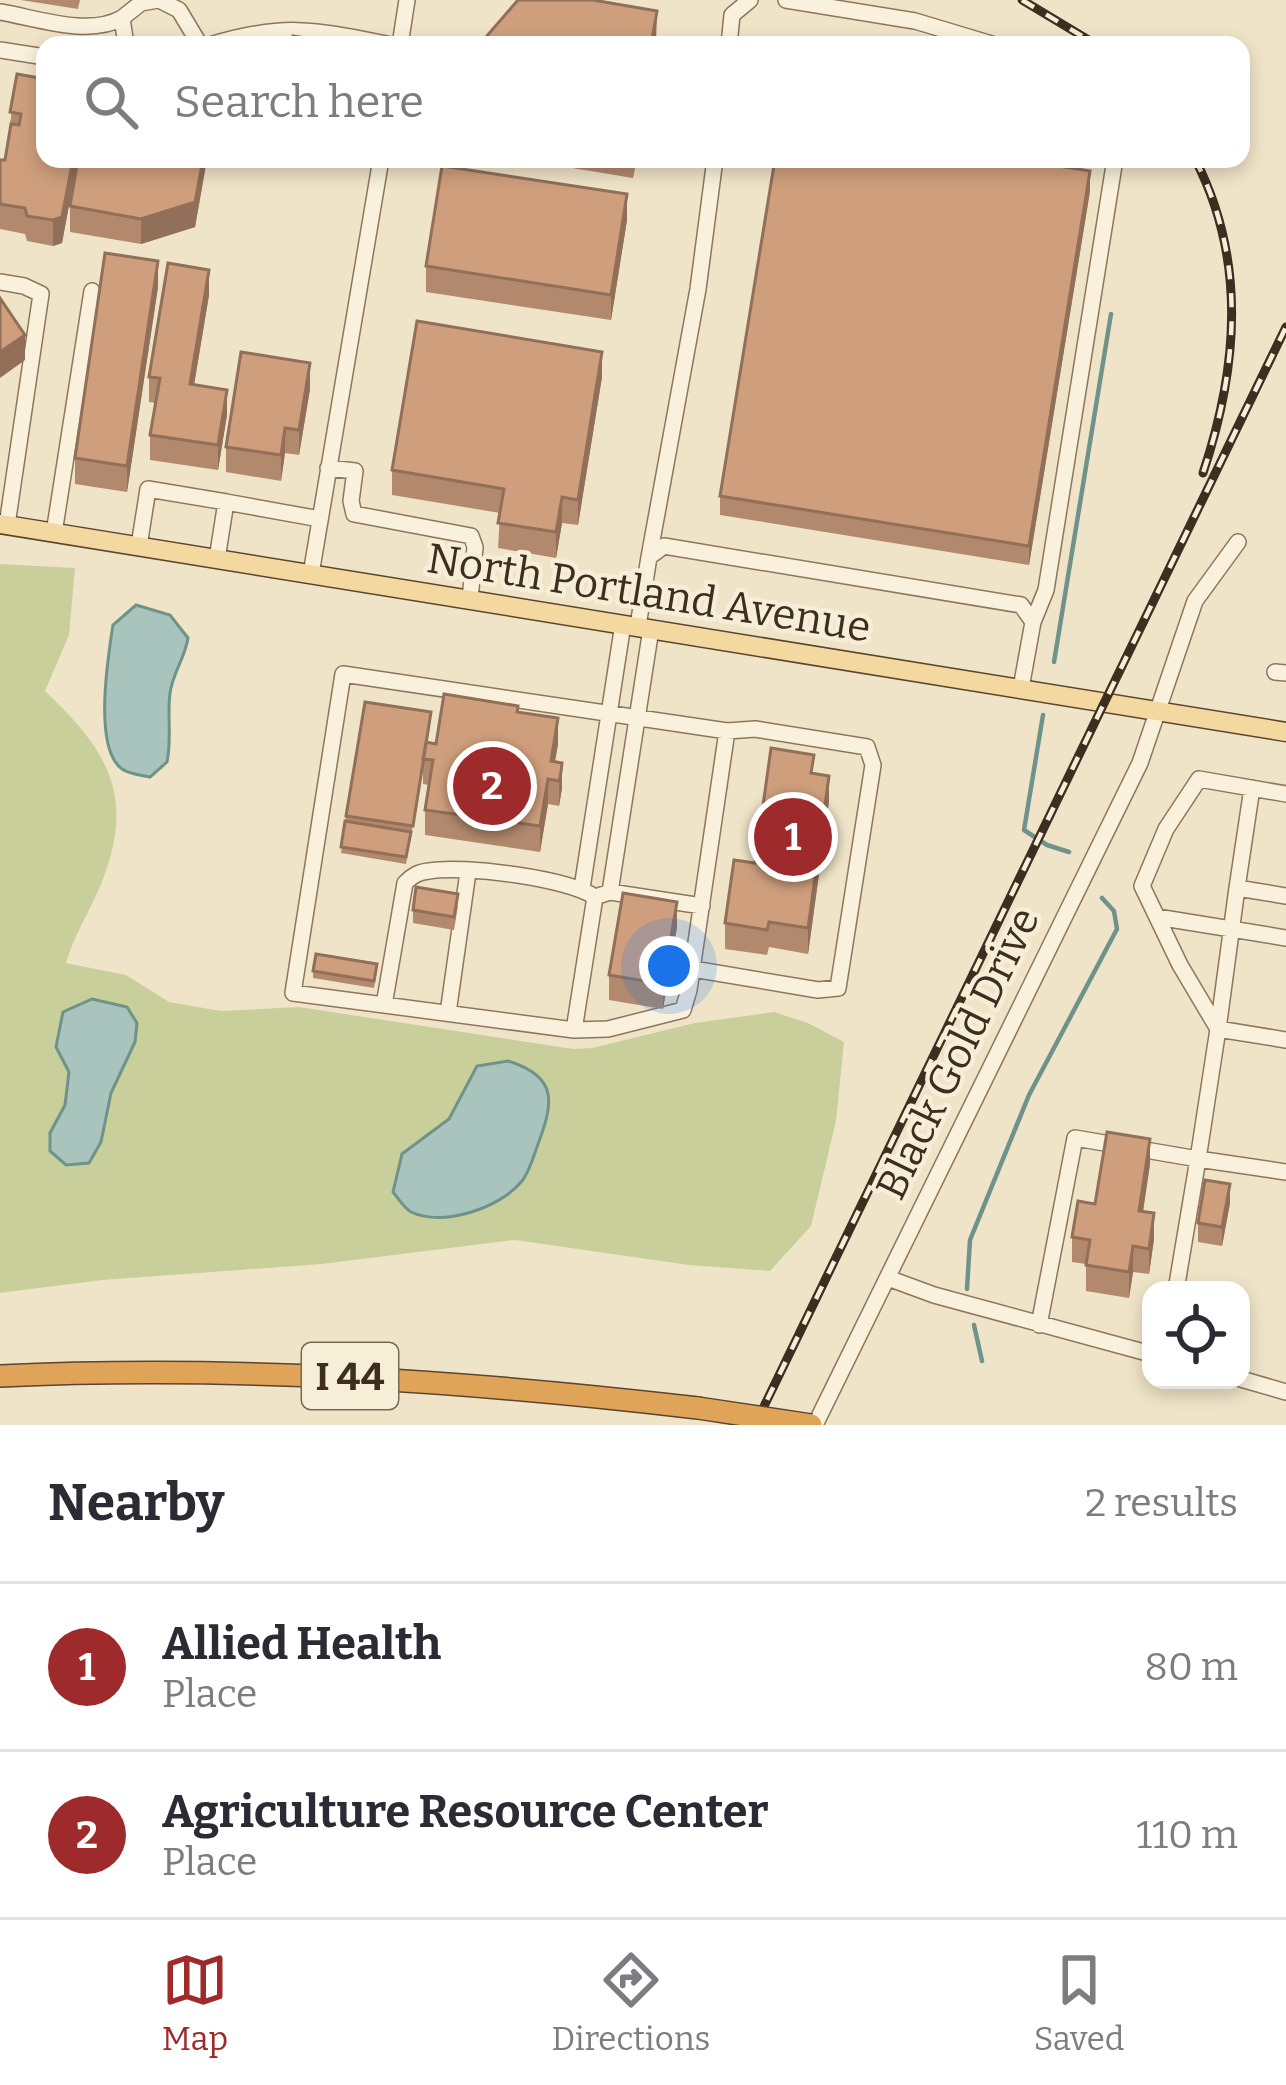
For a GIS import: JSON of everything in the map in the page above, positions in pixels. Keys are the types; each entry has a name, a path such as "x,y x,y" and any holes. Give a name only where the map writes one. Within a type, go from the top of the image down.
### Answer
{"highway":[{"name":"I 44","path":"0,1376 77,1372 353,1376 502,1387 813,1425"}],"main road":[{"name":"North Portland Avenue","path":"3,524 1286,732"}],"street":[{"path":"0,12 78,26 107,26 141,4 158,0 179,10 195,36"},
{"path":"398,36 406,0"},
{"path":"730,36 732,15 750,0"},
{"path":"786,0 915,21 965,36"},
{"path":"122,18 124,36"},
{"path":"240,36 314,29 350,36"},
{"path":"0,50 36,56"},
{"path":"310,574 379,168"},
{"path":"596,893 608,714 637,626 698,289 714,168"},
{"path":"1021,688 1030,636 1046,590 1114,168"},
{"path":"0,282 41,294 7,470 3,524"},
{"path":"54,532 92,291"},
{"path":"328,468 355,471 354,514 471,536 476,547 470,599"},
{"path":"139,546 148,489 320,519"},
{"path":"217,559 226,502"},
{"name":"Black Gold Drive","path":"813,1425 1140,763 1195,602 1238,542"},
{"path":"646,574 664,546 1021,605 1030,636"},
{"path":"574,1030 596,893 636,718 637,626"},
{"path":"692,969 818,990 838,988 873,765 863,745 755,729 727,731 343,674 293,993 574,1030 608,1029 682,1010 727,731"},
{"path":"1218,1029 1142,886 1166,830 1199,779 1286,794"},
{"path":"1178,1281 1252,788"},
{"path":"385,1005 410,877 433,870 468,872 702,906"},
{"path":"448,1013 468,872"},
{"path":"1237,888 1286,896"},
{"path":"1157,917 1286,938"},
{"path":"1218,1029 1286,1040"},
{"path":"1039,1325 1075,1138 1286,1172"},
{"path":"888,1277 934,1295 1142,1352"},
{"path":"1250,1382 1286,1392"}],"green space":[{"path":"0,564 75,568 69,635 45,691 86,734 110,778 116,801 111,853 66,963 126,975 169,1002 221,1011 299,1007 573,1049 774,1012 808,1023 844,1042 836,1121 811,1226 770,1271 689,1265 515,1240 322,1264 102,1280 0,1293"}],"water":[{"path":"136,605 170,615 188,638 170,693 167,762 150,777 122,769 113,758 105,723 113,625"},
{"path":"92,999 127,1007 137,1023 135,1042 111,1093 101,1142 89,1163 66,1165 50,1151 50,1133 65,1105 69,1072 56,1047 63,1012"},
{"path":"508,1061 537,1075 548,1094 547,1118 524,1177 500,1199 471,1212 439,1217 411,1212 393,1192 402,1154 449,1119 477,1066"}],"building":[{"path":"518,0 593,0 657,11 653,36 487,36"},
{"path":"17,74 36,77 36,168 71,168 62,217 27,216 25,208 0,204 0,160 5,160 11,124 19,125 21,114 10,112"},
{"path":"76,168 201,168 195,202 141,219 70,206"},
{"path":"442,168 627,194 611,295 426,266"},
{"path":"774,168 1090,171 1029,546 720,496"},
{"path":"105,253 158,261 127,466 75,458"},
{"path":"168,263 209,270 190,384 227,390 218,445 150,435 160,378 149,377"},
{"path":"0,298 25,335 0,352"},
{"path":"417,321 602,352 578,500 562,497 556,532 498,523 504,489 392,470"},
{"path":"241,352 310,363 299,430 285,428 281,455 226,447"},
{"path":"444,694 558,718 551,761 562,763 561,772 559,781 548,779 540,826 425,810 433,760 423,759 426,742 436,744"},
{"path":"365,702 431,712 413,826 346,816"},
{"path":"771,748 814,755 811,773 829,776 808,928 769,922 767,930 725,923 734,860 755,863"},
{"path":"345,821 411,832 406,857 341,847"},
{"path":"416,887 458,894 454,917 413,910"},
{"path":"623,893 677,902 663,984 609,975"},
{"path":"316,954 377,964 374,981 313,971"},
{"path":"1107,1132 1150,1139 1139,1211 1154,1213 1149,1249 1133,1246 1129,1272 1086,1265 1090,1240 1072,1237 1078,1201 1095,1204"},
{"path":"1205,1180 1230,1184 1222,1227 1198,1223"}],"waterway":[{"path":"1054,662 1111,314"},
{"path":"1043,715 1024,830 1069,852"},
{"path":"967,1289 970,1240 1029,1095 1117,929 1114,911 1102,898"},
{"path":"974,1325 982,1361"}],"railway":[{"path":"1022,0 1082,36"},
{"path":"1199,168 1223,236 1232,314 1224,394 1203,473"},
{"path":"755,1425 1286,327"}],"place":[{"name":"Agriculture Resource Center","path":"492,786"},
{"name":"Allied Health","path":"793,837"}]}
